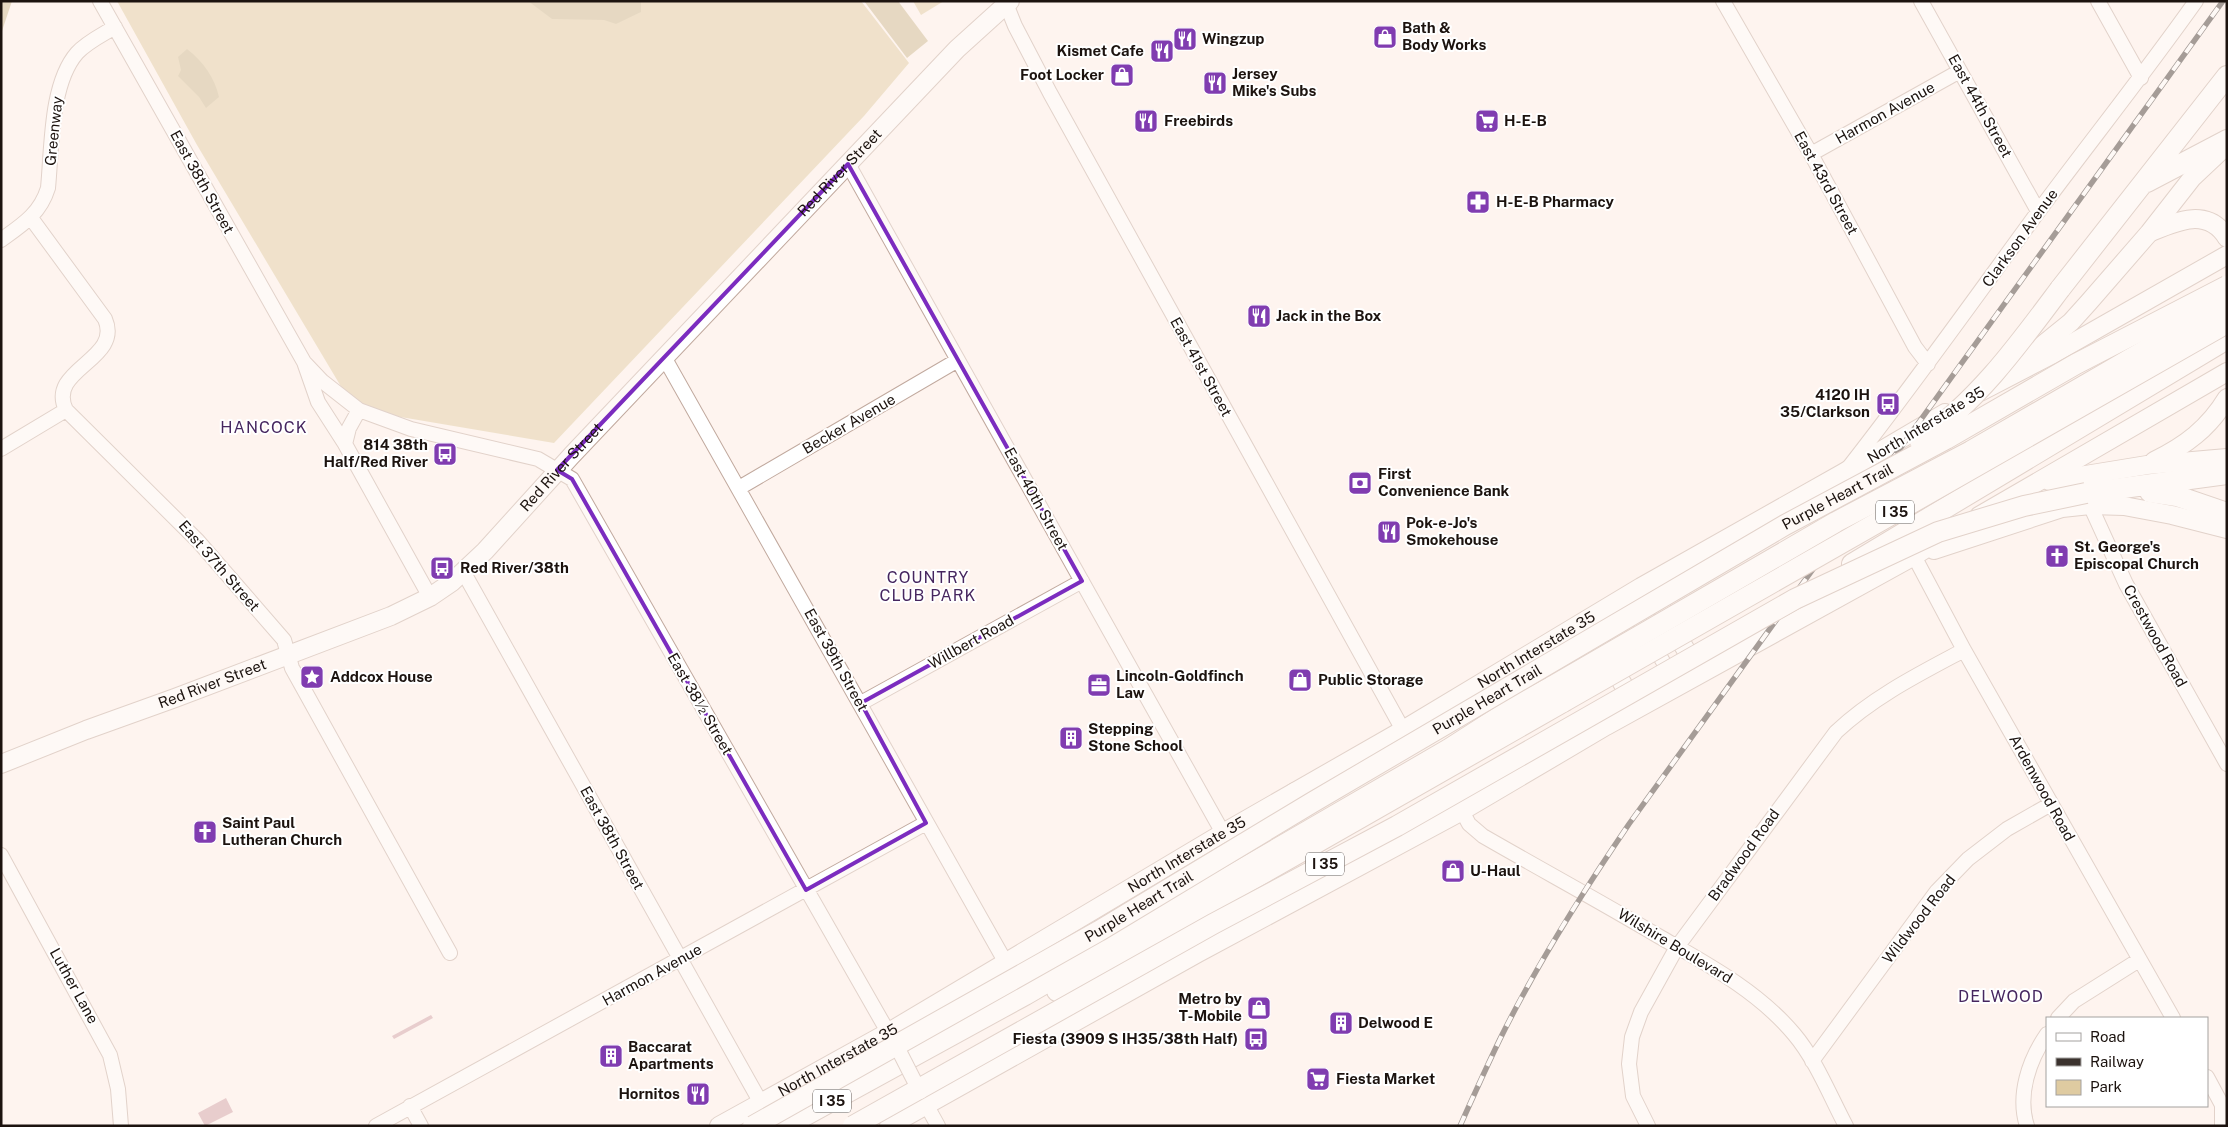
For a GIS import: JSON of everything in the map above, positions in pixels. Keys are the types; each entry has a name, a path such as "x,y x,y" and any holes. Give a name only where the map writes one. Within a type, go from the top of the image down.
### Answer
{"highway":[{"path":"1785,525 1917,443 1955,414 2000,367 2227,76"},
{"path":"2141,186 2227,140"},
{"name":"Purple Heart Trail","path":"754,1126 1099,931 1314,802 1785,525 1946,439 2076,364 2227,286"},
{"name":"Purple Heart Trail","path":"815,1126 1057,992 1558,694 1836,522 1971,450 2227,303"},
{"name":"Purple Heart Trail","path":"786,1126 1025,995 1450,749 1516,706 1558,694 2227,323"},
{"name":"I 35","path":"853,1126 1213,924 1397,826 1795,599 2227,338"},
{"path":"1795,599 1938,532 2015,509 2088,499 2111,490 2227,474"},
{"path":"2111,490 2177,496 2227,513"},
{"path":"1295,793 1428,747 1516,706"}],"main road":[{"name":"Red River Street","path":"1,764 86,730 391,616 430,597 464,572 557,470 957,48 1007,2"},
{"path":"1998,382 2071,322 2149,233 2192,178 2227,146"},
{"path":"2149,233 2178,220 2191,218 2201,220 2216,227 2227,238"},
{"name":"North Interstate 35","path":"719,1126 891,1035 1006,963 1223,833 1404,730 1625,596 1843,473 1998,382 2052,354 2227,255"},
{"path":"889,1126 923,1099 1462,811 1606,726 1914,556 2008,497 2037,483 2227,372"},
{"path":"2147,465 2170,454 2200,433 2217,414 2227,398"},
{"path":"2037,483 2147,465 2227,458"},
{"path":"1914,556 2088,499 2172,515 2227,529"},
{"path":"1671,570 1661,592 1659,604 1687,652 1701,660 1724,661"},
{"path":"1555,638 1579,636 1596,638 1628,693 1625,706 1606,726"}],"street":[{"name":"East 38th Street","path":"100,1 304,362 318,402 345,444 430,597"},
{"name":"East 43rd Street","path":"1723,1 1811,154 1915,347 1928,364"},
{"name":"East 44th Street","path":"1921,1 2038,211"},
{"path":"2098,1 2141,78"},
{"name":"Clarkson Avenue","path":"1843,473 1889,417 2038,211 2141,78 2196,1"},
{"name":"East 41st Street","path":"1007,2 1014,26 1055,102 1404,730"},
{"name":"Greenway","path":"1,240 31,218 44,200 48,188 58,92 62,77 77,52 115,27"},
{"name":"Harmon Avenue","path":"1811,154 1960,71"},
{"name":"East 40th Street","path":"848,164 1223,833"},
{"path":"1,449 66,410 62,402 64,386 69,379 102,349 108,334 108,326 105,319 31,218"},
{"name":"East 39th Street","path":"664,357 861,703 926,823 1006,963"},
{"name":"Becker Avenue","path":"739,488 958,360"},
{"name":"East 38th Street","path":"304,362 322,381 359,410"},
{"name":"East 37th Street","path":"66,410 198,540 284,640 292,668 450,953"},
{"path":"345,444 348,428 359,410"},
{"name":"East 38½ Street","path":"359,410 411,429 538,459 572,479 806,890 891,1035 938,1126"},
{"name":"Crestwood Road","path":"2088,499 2126,584 2227,764"},
{"name":"Ardenwood Road","path":"1914,556 1964,650 2172,1017"},
{"name":"East 38th Street","path":"464,572 761,1103"},
{"name":"Willbert Road","path":"861,703 1082,581"},
{"path":"1603,610 1648,688 1666,693 1671,675 1625,596"},
{"name":"Bradwood Road","path":"1648,1126 1633,1096 1629,1064 1632,1037 1641,1012 1677,947 1836,732 1856,713 1874,700 1964,650"},
{"name":"Wildwood Road","path":"1812,1061 1937,891 1968,859 2007,829 2051,804"},
{"name":"Wilshire Boulevard","path":"1462,811 1469,824 1483,836 1740,985 1775,1013 1795,1035 1812,1061 1846,1126"},
{"name":"Harmon Avenue","path":"376,1126 926,823"},
{"name":"Luther Lane","path":"1,855 110,1054 118,1089 121,1126"},
{"path":"2059,1017 2074,1001 2139,960"},
{"path":"2027,1126 2024,1115 2025,1089 2030,1065 2046,1036"},
{"path":"2208,1079 2224,1105 2222,1126"},
{"path":"410,1106 421,1126"}],"highlighted area":[{"path":"848,164 1082,581 861,703 926,823 806,890 572,479 557,470"}],"green space":[{"path":"117,1 861,1 909,63 864,116 554,443 359,410 352,405 197,145"},
{"path":"913,1 944,1 921,15"}],"shaded area":[{"path":"1,1 12,1 1,34"},
{"path":"528,1 641,1 641,12 616,24 604,20 552,19"},
{"path":"864,1 898,1 928,41 907,58"},
{"path":"187,49 208,70 215,83 219,97 206,108 199,97 178,76 181,70 178,57"},
{"path":"431,1015 433,1018 394,1039 392,1036"},
{"path":"226,1098 233,1112 205,1126 198,1113"}],"railway":[{"path":"1460,1126 1500,1039 1529,983 1577,903 1629,824 2223,1"}],"place":[{"name":"Bath & Body Works","path":"1385,37"},
{"name":"Wingzup","path":"1185,39"},
{"name":"Kismet Cafe","path":"1162,51"},
{"name":"Foot Locker","path":"1122,75"},
{"name":"Jersey Mike's Subs","path":"1215,83"},
{"name":"Freebirds","path":"1146,121"},
{"name":"H-E-B","path":"1487,121"},
{"name":"H-E-B Pharmacy","path":"1478,202"},
{"name":"Jack in the Box","path":"1259,316"},
{"name":"4120 IH 35/Clarkson","path":"1888,404"},
{"name":"814 38th Half/Red River","path":"445,454"},
{"name":"First Convenience Bank","path":"1360,483"},
{"name":"Pok-e-Jo's Smokehouse","path":"1389,532"},
{"name":"St. George's Episcopal Church","path":"2057,556"},
{"name":"Red River/38th","path":"442,568"},
{"name":"Addcox House","path":"312,677"},
{"name":"Public Storage","path":"1300,680"},
{"name":"Lincoln-Goldfinch Law","path":"1099,685"},
{"name":"Stepping Stone School","path":"1071,738"},
{"name":"Saint Paul Lutheran Church","path":"205,832"},
{"name":"U-Haul","path":"1453,871"},
{"name":"Metro by T-Mobile","path":"1259,1008"},
{"name":"Delwood E","path":"1341,1023"},
{"name":"Fiesta (3909 S IH35/38th Half)","path":"1256,1039"},
{"name":"Baccarat Apartments","path":"611,1056"},
{"name":"Fiesta Market","path":"1318,1079"},
{"name":"Hornitos","path":"698,1094"}],"district":[{"name":"HANCOCK","path":"264,427"},
{"name":"COUNTRY CLUB PARK","path":"928,586"},
{"name":"DELWOOD","path":"2001,996"}]}
